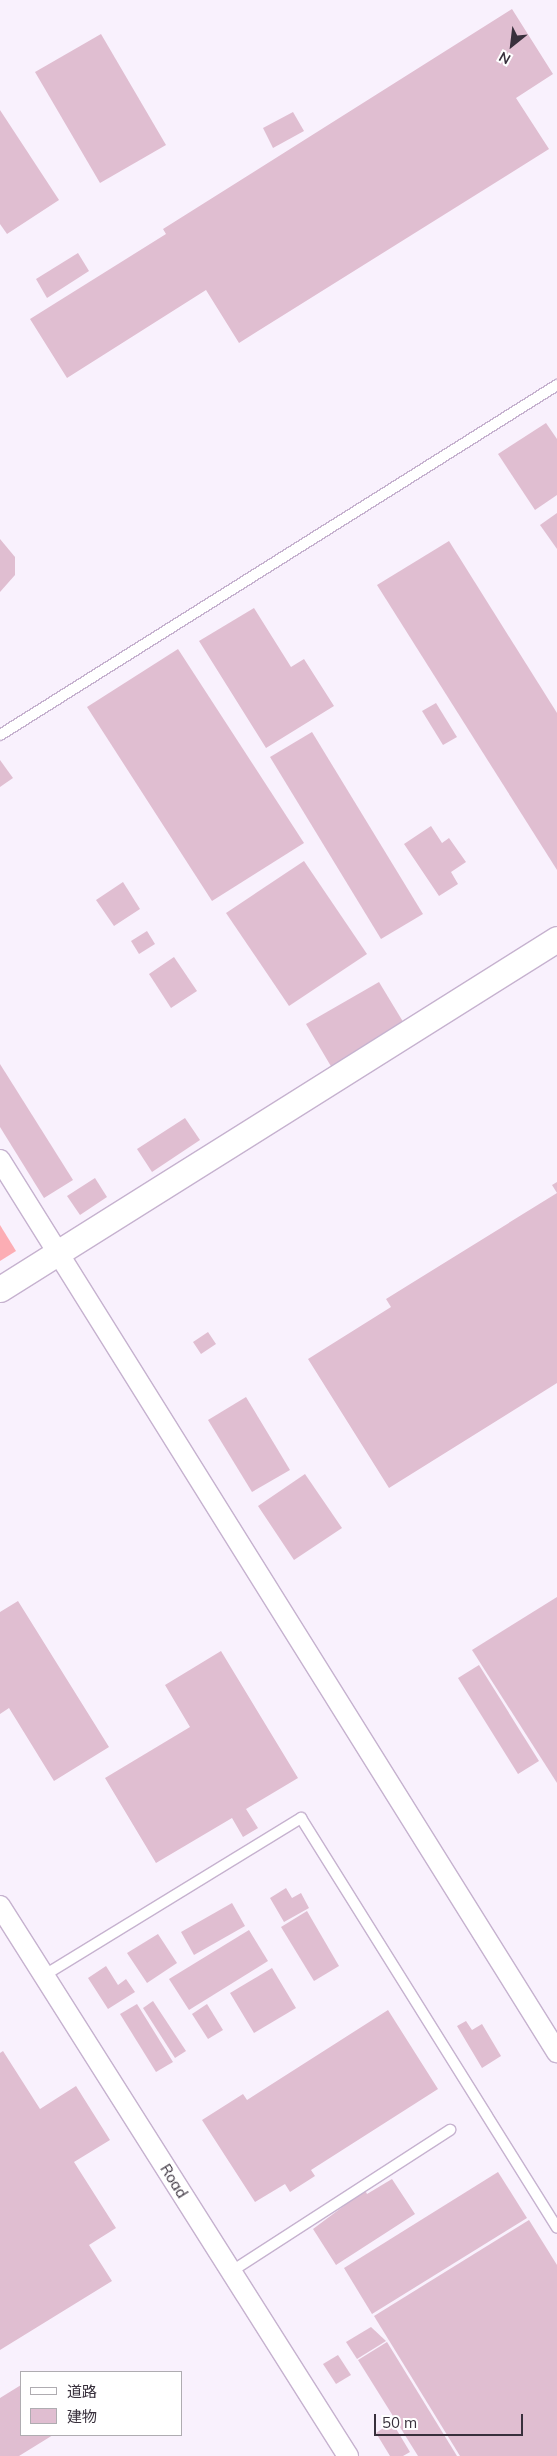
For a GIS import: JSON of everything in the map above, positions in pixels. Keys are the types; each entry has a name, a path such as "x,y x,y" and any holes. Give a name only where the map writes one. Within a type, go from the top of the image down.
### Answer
{"street":[{"path":"0,1289 557,939"},
{"path":"0,1160 557,2052"},
{"name":"Road","path":"0,1906 349,2456"}],"lane":[{"path":"0,735 557,385"},
{"path":"48,1973 301,1818 557,2228"},
{"path":"0,1899 349,2456"},
{"path":"232,2271 450,2130"}],"shaded area":[{"path":"0,1225 16,1251 0,1261"}],"building":[{"path":"512,9 553,74 516,98 549,149 239,343 206,290 67,378 30,319 166,234 163,229"},
{"path":"101,34 166,145 100,183 35,72"},
{"path":"0,110 59,200 7,234 0,224"},
{"path":"293,112 304,131 273,148 263,128"},
{"path":"78,253 89,271 47,298 36,279"},
{"path":"546,423 557,439 557,495 535,510 498,454"},
{"path":"557,513 557,549 540,525"},
{"path":"0,539 15,557 15,575 0,592"},
{"path":"449,541 557,713 557,870 377,585"},
{"path":"254,608 291,667 304,659 334,706 266,748 199,641"},
{"path":"178,649 304,843 212,901 87,707"},
{"path":"436,703 457,737 443,745 422,711"},
{"path":"312,732 423,914 381,939 270,757"},
{"path":"0,760 13,778 0,787"},
{"path":"431,826 442,843 449,838 466,862 451,872 458,884 439,896 404,844"},
{"path":"304,861 367,954 289,1006 226,913"},
{"path":"123,882 140,909 114,926 96,900"},
{"path":"147,931 155,944 139,954 131,941"},
{"path":"174,957 197,991 171,1008 149,974"},
{"path":"379,982 405,1025 332,1068 306,1024"},
{"path":"0,1064 73,1180 44,1198 0,1127"},
{"path":"185,1118 200,1140 152,1172 137,1149"},
{"path":"95,1178 107,1197 80,1215 67,1196"},
{"path":"557,1182 557,1193 552,1185"},
{"path":"557,1193 557,1383 389,1488 308,1359 391,1307 386,1299"},
{"path":"208,1332 216,1344 201,1354 193,1342"},
{"path":"246,1397 290,1470 252,1492 208,1420"},
{"path":"305,1474 342,1528 294,1560 258,1506"},
{"path":"557,1597 557,1783 472,1650"},
{"path":"18,1601 109,1747 54,1781 9,1708 0,1714 0,1612"},
{"path":"221,1651 298,1778 246,1809 258,1828 243,1837 232,1818 156,1863 105,1778 190,1727 165,1685"},
{"path":"479,1665 539,1761 518,1774 458,1678"},
{"path":"286,1888 292,1898 301,1893 309,1908 284,1922 270,1898"},
{"path":"232,1903 245,1926 194,1955 181,1932"},
{"path":"307,1911 339,1966 314,1981 281,1927"},
{"path":"249,1930 268,1961 189,2010 169,1979"},
{"path":"158,1934 177,1963 147,1983 127,1953"},
{"path":"106,1966 118,1985 126,1979 135,1992 108,2009 88,1978"},
{"path":"272,1968 296,2008 254,2033 230,1993"},
{"path":"153,2001 186,2051 175,2058 143,2008"},
{"path":"137,2004 173,2062 156,2072 120,2014"},
{"path":"207,2004 223,2030 208,2039 192,2014"},
{"path":"388,2010 438,2089 311,2170 315,2176 290,2192 285,2184 255,2202 202,2120 243,2094 247,2100"},
{"path":"466,2021 472,2030 482,2024 501,2056 482,2068 457,2026"},
{"path":"3,2051 40,2109 76,2086 110,2140 74,2162 116,2228 89,2245 112,2281 0,2350 0,2053"},
{"path":"498,2172 527,2218 372,2314 344,2268"},
{"path":"392,2179 415,2214 336,2265 313,2229 365,2190 367,2194"},
{"path":"529,2220 557,2265 557,2456 460,2456 374,2316"},
{"path":"371,2327 386,2341 357,2359 346,2342"},
{"path":"387,2342 457,2456 418,2456 358,2360"},
{"path":"338,2355 351,2375 336,2384 323,2364"},
{"path":"20,2386 20,2436 51,2436 19,2456 0,2456 0,2398"},
{"path":"392,2422 410,2452 403,2456 390,2456 376,2433"}]}
